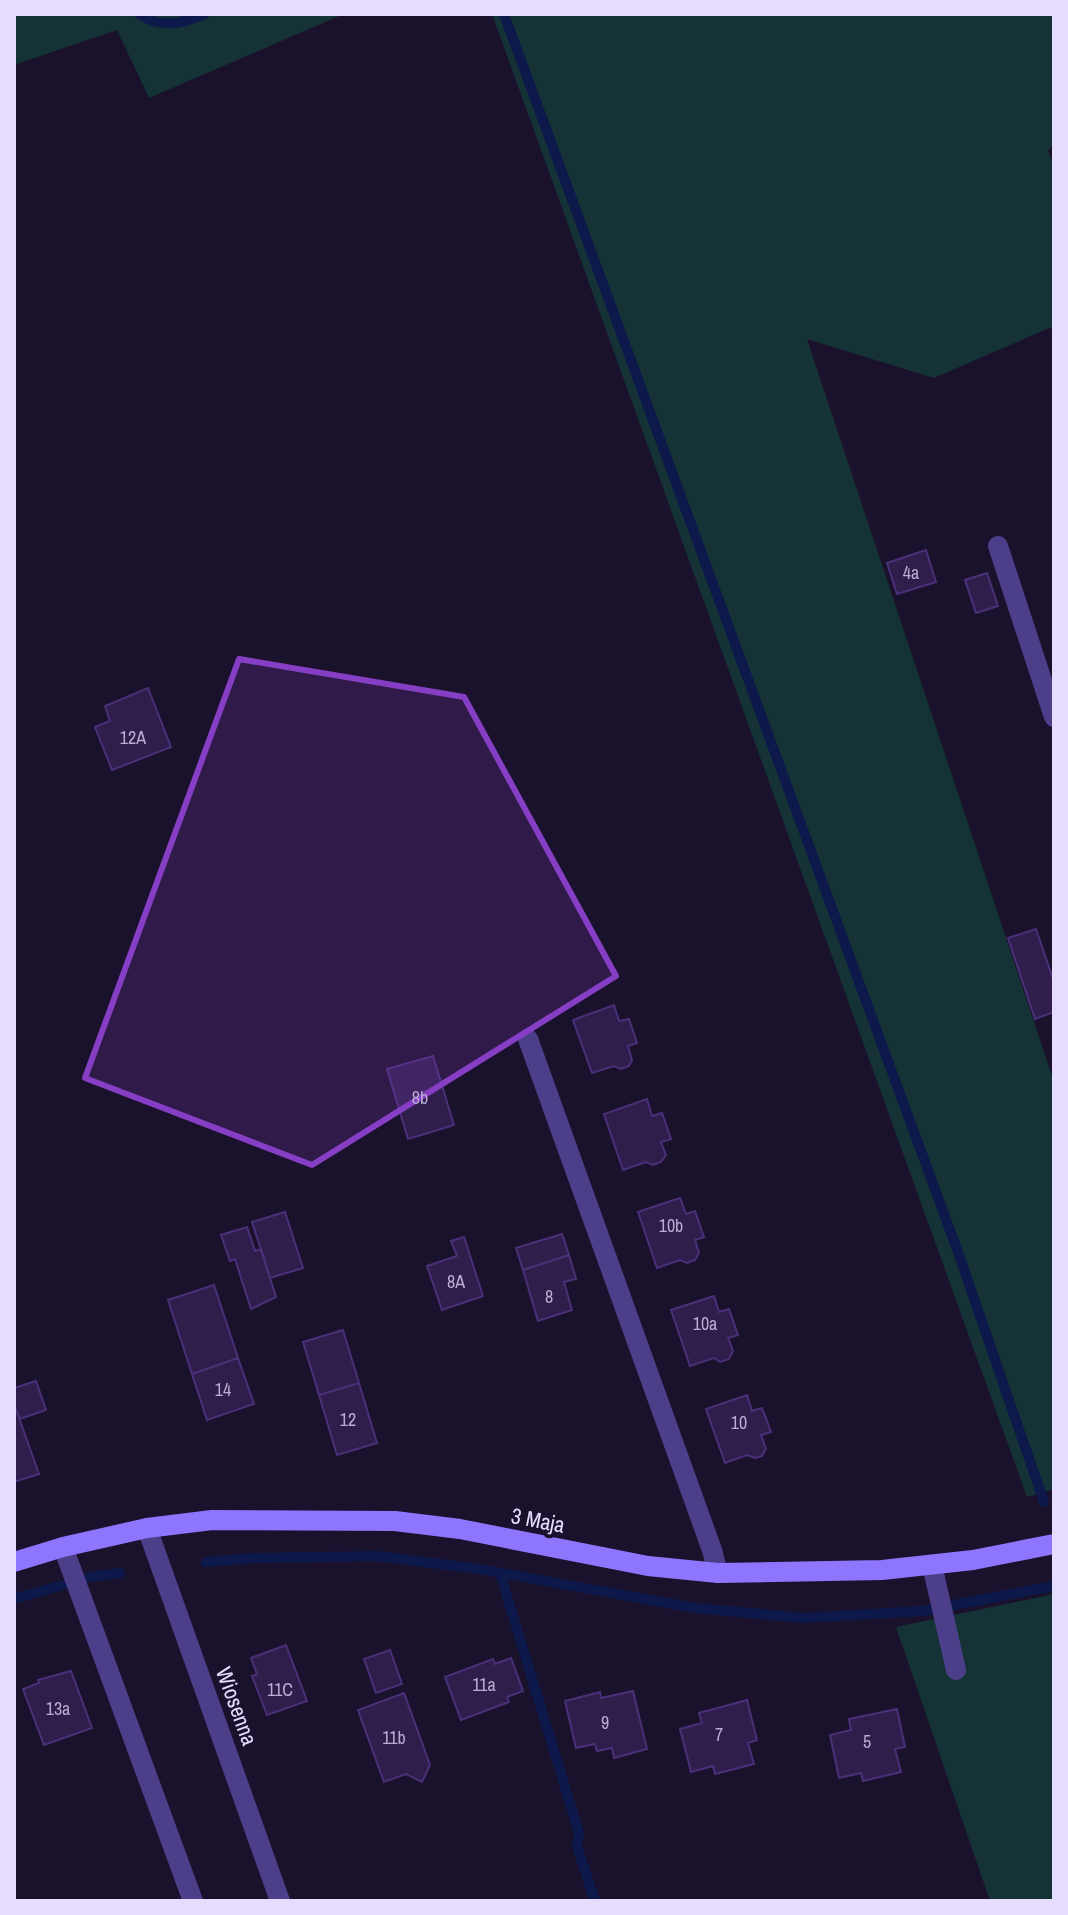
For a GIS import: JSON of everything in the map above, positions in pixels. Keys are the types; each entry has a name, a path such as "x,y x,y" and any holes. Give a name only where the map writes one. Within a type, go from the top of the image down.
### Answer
{"street":[{"path":"998,546 1054,717"},
{"path":"528,1039 718,1573"},
{"name":"3 Maja","path":"14,1562 147,1528 212,1520 395,1521 460,1529 648,1566 718,1573 868,1571 932,1565 1054,1544"},
{"name":"Wiosenna","path":"147,1528 280,1901"},
{"path":"63,1547 193,1901"},
{"path":"932,1565 956,1670"}],"highlighted area":[{"path":"239,659 464,697 616,976 312,1165 85,1078"}],"green space":[{"path":"14,14 344,14 149,98 117,30 14,65"},
{"path":"492,14 1054,14 1054,144 1048,151 1054,165 1054,326 934,378 807,339 1054,1082 1054,1489 1027,1497"},
{"path":"1054,1594 1054,1901 990,1901 896,1627"}],"building":[{"path":"926,550 936,582 897,594 887,563"},
{"path":"987,573 998,606 976,613 965,580"},
{"path":"148,688 171,747 112,770 95,727 110,721 105,706"},
{"path":"1036,929 1054,982 1054,1012 1035,1019 1008,938"},
{"path":"614,1005 619,1021 629,1019 637,1043 628,1046 632,1060 629,1066 621,1069 614,1066 592,1073 573,1020"},
{"path":"433,1056 454,1125 408,1139 387,1069"},
{"path":"647,1099 652,1116 662,1113 671,1139 661,1142 666,1155 661,1162 653,1165 646,1162 623,1170 604,1114"},
{"path":"680,1198 686,1214 695,1211 704,1237 695,1240 699,1253 695,1260 687,1263 680,1260 657,1268 638,1212"},
{"path":"285,1212 303,1268 270,1278 252,1222"},
{"path":"247,1227 255,1251 261,1249 276,1297 251,1309 235,1259 230,1261 221,1235"},
{"path":"562,1234 569,1255 523,1270 516,1248"},
{"path":"464,1237 483,1296 442,1310 427,1266 457,1256 451,1241"},
{"path":"569,1255 576,1279 564,1282 572,1310 538,1321 523,1270"},
{"path":"214,1285 238,1358 192,1374 168,1300"},
{"path":"714,1296 719,1312 729,1309 738,1335 728,1338 733,1351 729,1359 720,1362 714,1358 690,1366 671,1310"},
{"path":"343,1330 359,1383 319,1395 303,1342"},
{"path":"238,1358 254,1404 207,1420 192,1374"},
{"path":"36,1381 46,1410 20,1419 14,1404 14,1388"},
{"path":"359,1383 377,1443 337,1455 319,1395"},
{"path":"747,1395 752,1411 762,1408 771,1432 761,1435 766,1449 762,1456 755,1458 747,1455 725,1463 706,1409"},
{"path":"14,1404 39,1474 14,1482"},
{"path":"286,1645 307,1701 267,1715 252,1676 257,1674 251,1658"},
{"path":"390,1650 402,1684 376,1693 364,1659"},
{"path":"511,1658 523,1691 507,1697 509,1702 461,1720 445,1677 493,1659 495,1664"},
{"path":"71,1671 92,1728 44,1745 23,1689 39,1683 38,1680"},
{"path":"633,1691 647,1749 614,1758 612,1748 597,1751 595,1744 576,1748 565,1701 600,1692 601,1698"},
{"path":"404,1693 430,1765 422,1782 406,1774 384,1782 358,1710"},
{"path":"747,1700 757,1740 748,1743 754,1764 715,1774 713,1766 691,1772 680,1729 702,1723 699,1713"},
{"path":"897,1709 905,1747 895,1749 901,1772 863,1781 861,1773 839,1778 830,1735 851,1730 849,1719"}],"waterway":[{"path":"139,14 163,23 188,20 204,14"},
{"path":"504,14 958,1252 1044,1502"},
{"path":"206,1562 377,1556 479,1569 695,1608 803,1618 922,1611 1054,1586"},
{"path":"14,1599 91,1577 120,1573"},
{"path":"500,1573 579,1833 577,1846 595,1901"}]}
